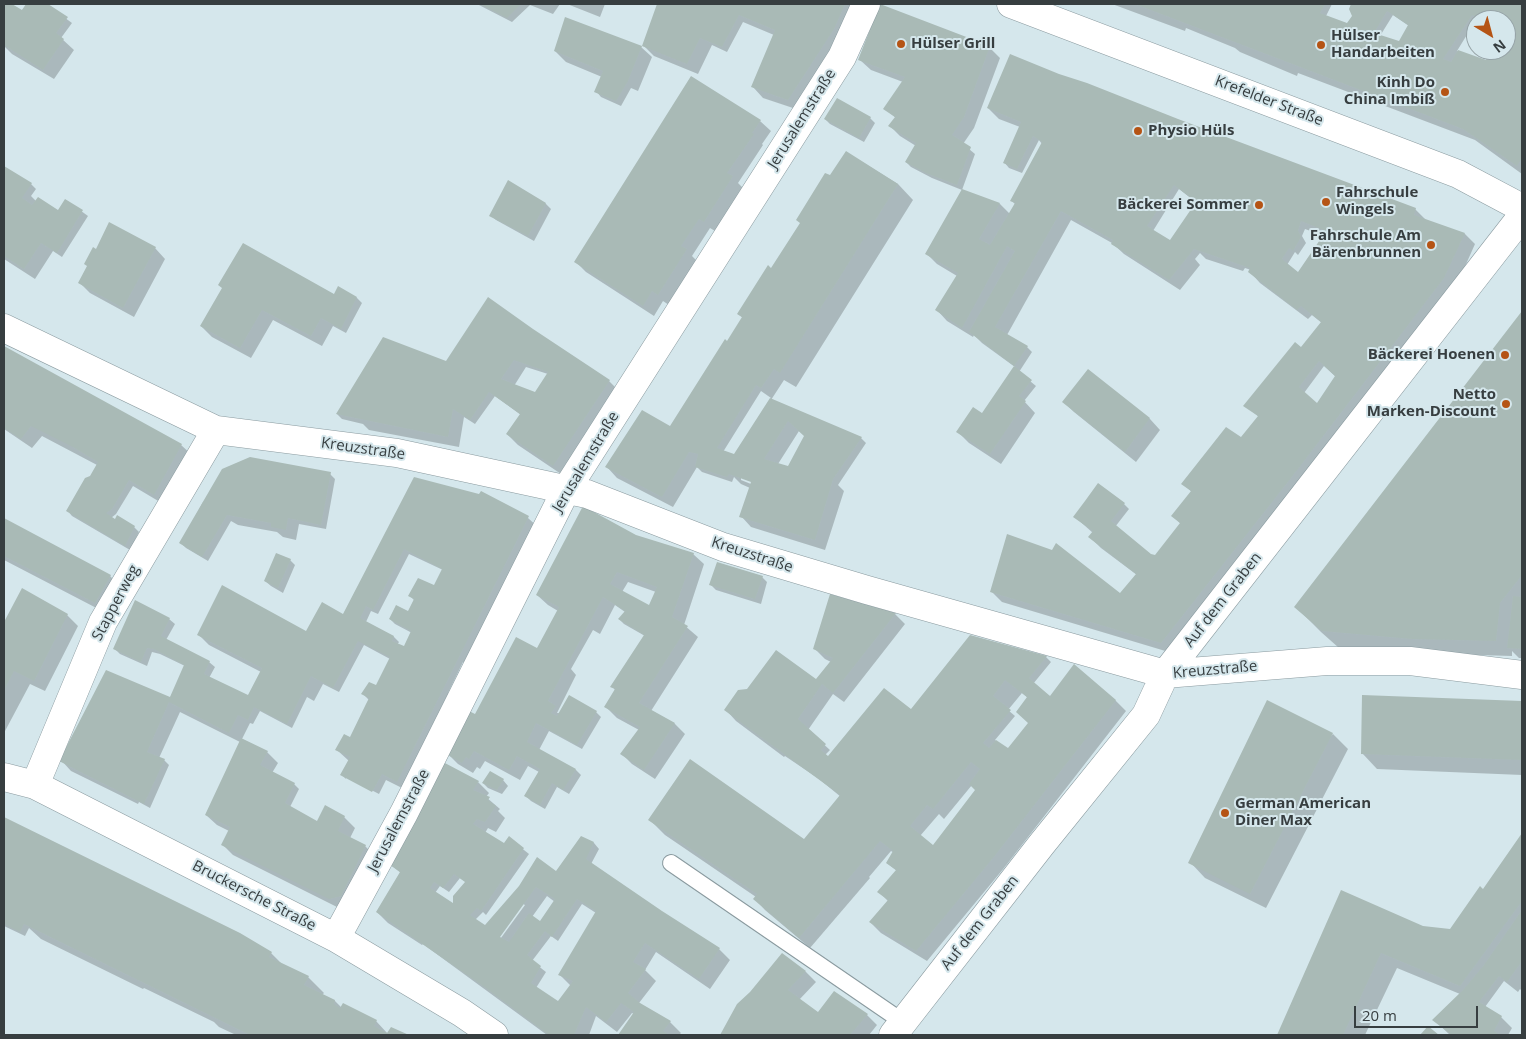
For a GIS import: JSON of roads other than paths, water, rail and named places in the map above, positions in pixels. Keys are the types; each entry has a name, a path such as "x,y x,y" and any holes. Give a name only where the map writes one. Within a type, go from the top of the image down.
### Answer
{"street":[{"name":"Jerusalemstraße","path":"336,938 404,813 566,490 842,57 866,4"},
{"name":"Krefelder Straße","path":"1011,4 1458,174 1522,208"},
{"name":"Auf dem Graben","path":"898,1029 1041,845 1146,715 1165,674 1522,216"},
{"name":"Kreuzstraße","path":"4,328 216,430 397,453 587,494 723,547 886,596 1165,674 1327,661 1410,661 1522,675"},
{"name":"Stapperweg","path":"35,785 103,622 216,430"},
{"name":"Bruckersche Straße","path":"4,777 35,785 336,938 462,1013 494,1035"}],"lane":[{"path":"671,863 898,1029"}],"place":[{"name":"Hülser Grill","path":"901,44"},
{"name":"Hülser Handarbeiten","path":"1321,45"},
{"name":"Kinh Do China Imbiß","path":"1445,92"},
{"name":"Physio Hüls","path":"1138,131"},
{"name":"Fahrschule Wingels","path":"1326,202"},
{"name":"Bäckerei Sommer","path":"1259,205"},
{"name":"Fahrschule Am Bärenbrunnen","path":"1431,245"},
{"name":"Bäckerei Hoenen","path":"1505,355"},
{"name":"Netto Marken-Discount","path":"1506,404"},
{"name":"German American Diner Max","path":"1225,813"}]}
